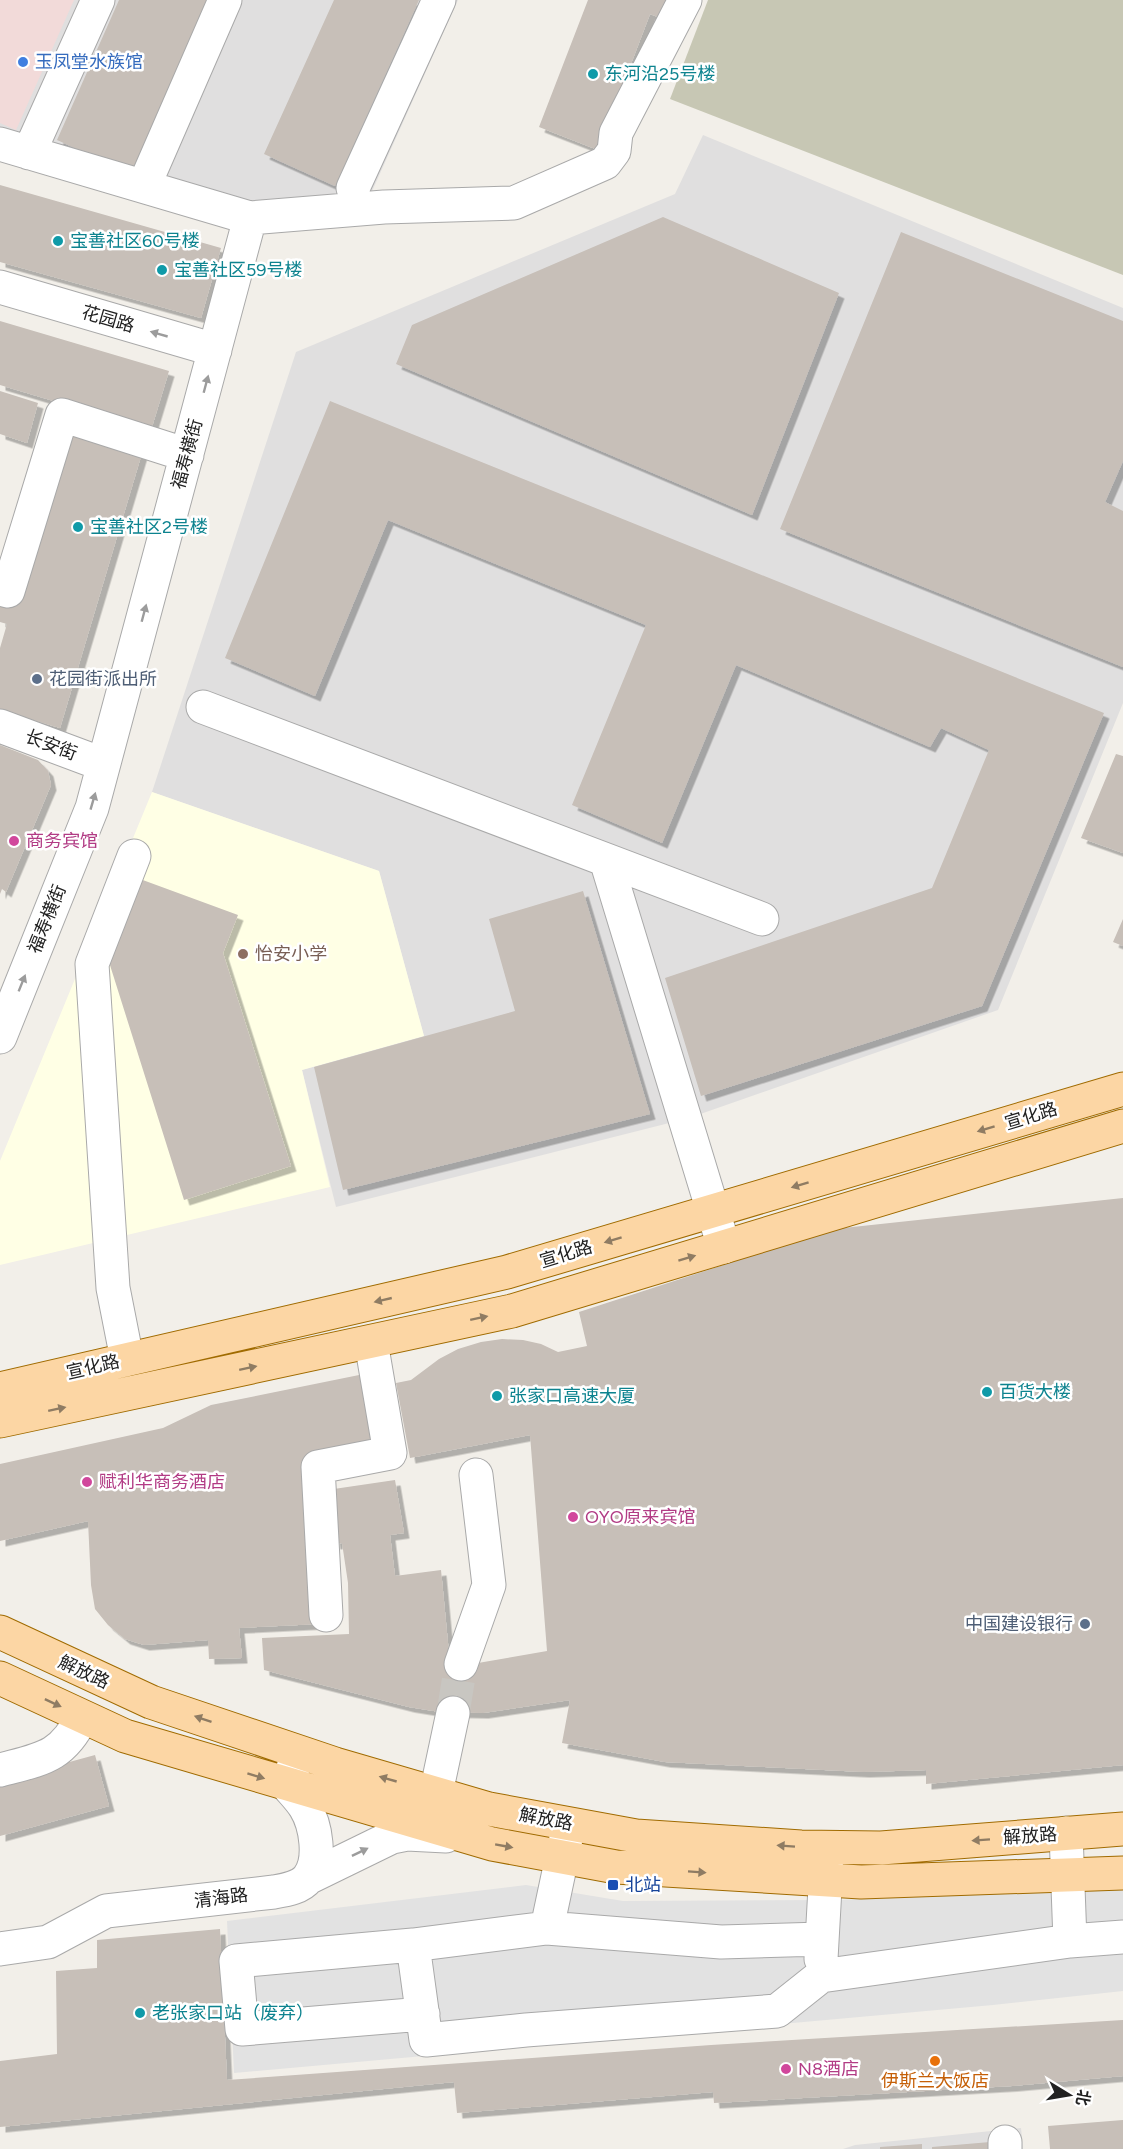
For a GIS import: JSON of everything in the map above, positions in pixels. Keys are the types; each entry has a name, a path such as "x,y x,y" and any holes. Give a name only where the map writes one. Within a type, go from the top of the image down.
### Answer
{"main road":[{"name":"宣化路","path":"0,1389 507,1272 1123,1089"},
{"name":"宣化路","path":"0,1421 512,1311 1123,1126"},
{"name":"解放路","path":"0,1632 151,1702 298,1752 474,1804 636,1836 801,1847 881,1848 1123,1829"},
{"name":"解放路","path":"0,1678 125,1736 465,1837 616,1867 861,1882 1123,1873"}],"street":[{"path":"98,0 15,149 250,218 384,207 514,203 605,164 615,151 616,133 685,0"},
{"path":"144,186 225,0"},
{"path":"353,188 439,0"},
{"name":"福寿横街","path":"0,1037 92,808 250,218"},
{"name":"花园路","path":"0,287 215,350"},
{"path":"0,589 8,591 62,415 187,455"},
{"path":"203,707 762,919"},
{"name":"长安街","path":"0,726 102,764"},
{"path":"127,1359 113,1288 92,964 134,856"},
{"path":"606,860 724,1246"},
{"path":"422,1291 430,1329"},
{"path":"326,1615 318,1467 390,1453 371,1342"},
{"path":"461,1664 489,1585 476,1475"},
{"path":"425,1825 436,1793 453,1713"},
{"path":"0,1770 44,1759 62,1747 74,1733 82,1717"},
{"path":"298,1752 287,1785 305,1808 313,1825 316,1845 308,1878"},
{"path":"465,1837 474,1804"},
{"path":"547,1928 569,1824"},
{"path":"1065,1833 1070,1941"},
{"name":"清海路","path":"0,1949 48,1942 106,1911 287,1890 392,1837 406,1834 465,1837"},
{"path":"821,1976 827,1847"},
{"path":"423,2014 242,2029 236,1961 413,1945 547,1928 721,1942 822,1939"},
{"path":"413,1945 426,2040 777,2011 821,1976 1070,1941 1123,1937"}],"shaded area":[{"path":"0,0 458,0 369,198 253,210 0,136"},
{"name":"玉凤堂水族馆","path":"0,0 74,0 16,130 0,123"},
{"path":"708,0 1123,0 1123,275 670,99"},
{"path":"703,135 1123,308 1123,703 998,1010 689,1118 336,1207 302,1070 424,1036 379,871 152,792 296,352 675,194"},
{"name":"怡安小学","path":"152,792 379,871 424,1036 302,1070 330,1187 0,1265 0,1161"},
{"path":"526,1885 623,1901 836,1900 1123,1889 1123,1991 993,2005 234,2073 227,1921"},
{"path":"1021,2128 1023,2149 843,2149 855,2145"}],"building":[{"path":"119,0 209,0 132,174 57,140"},
{"path":"334,0 419,0 335,186 264,154"},
{"name":"东河沿25号楼","path":"588,0 674,0 666,20 650,14 598,150 539,127"},
{"path":"0,185 221,248 201,318 0,262"},
{"path":"663,217 839,293 752,515 396,364 412,325"},
{"path":"901,232 1123,321 1123,461 1105,502 1123,511 1123,667 780,529"},
{"path":"0,321 169,371 151,430 0,385"},
{"path":"0,391 38,403 27,443 0,434"},
{"path":"330,401 1104,713 982,1006 701,1096 665,978 932,888 989,750 941,728 930,747 736,665 662,843 572,805 646,625 388,520 315,696 225,658"},
{"name":"宝善社区2号楼","path":"64,430 142,453 60,728 0,710 0,648 7,624 0,622 0,596"},
{"name":"商务宾馆","path":"0,745 38,760 48,771 51,785 6,892 2,889 0,894"},
{"path":"1116,754 1123,756 1123,853 1081,838"},
{"path":"140,879 238,915 223,953 291,1166 184,1200 109,962"},
{"path":"583,891 650,1114 343,1190 314,1067 515,1011 489,919"},
{"path":"1123,919 1123,946 1113,942"},
{"path":"1123,1198 1123,1765 926,1784 926,1770 864,1772 665,1762 562,1743 570,1700 483,1713 440,1712 409,1707 264,1670 262,1638 349,1634 348,1583 342,1543 335,1544 327,1490 395,1480 404,1533 390,1535 395,1576 441,1570 450,1664 478,1663 547,1651 530,1435 410,1458 396,1383 411,1380 439,1359 458,1349 502,1339 541,1344 558,1352 587,1346 579,1312 834,1229"},
{"path":"364,1374 379,1447 306,1462 319,1624 239,1628 242,1658 209,1659 208,1640 144,1645 125,1639 108,1625 95,1609 91,1585 88,1521 0,1541 0,1464 163,1428 211,1405"},
{"path":"95,1755 109,1806 0,1836 0,1781"},
{"path":"220,1929 227,2080 711,2045 1123,2020 1123,2076 1012,2086 714,2103 713,2092 457,2113 454,2082 0,2127 0,2061 57,2054 56,1971 97,1968 97,1940"},
{"path":"1123,2120 1123,2149 1050,2149 1048,2126"},
{"path":"990,2142 991,2149 932,2149 932,2147"},
{"path":"922,2144 922,2149 880,2149 880,2147"}],"tunnel":[{"path":"453,1713 461,1664"}],"place":[{"name":"玉凤堂水族馆","path":"23,62"},
{"name":"东河沿25号楼","path":"593,74"},
{"name":"宝善社区60号楼","path":"58,241"},
{"name":"宝善社区59号楼","path":"162,270"},
{"name":"宝善社区2号楼","path":"78,527"},
{"name":"花园街派出所","path":"37,679"},
{"name":"商务宾馆","path":"14,841"},
{"name":"怡安小学","path":"243,954"},
{"name":"百货大楼","path":"987,1392"},
{"name":"张家口高速大厦","path":"497,1396"},
{"name":"赋利华商务酒店","path":"87,1482"},
{"name":"OYO原来宾馆","path":"573,1517"},
{"name":"中国建设银行","path":"1085,1624"},
{"name":"北站","path":"613,1885"},
{"name":"老张家口站（废弃）","path":"140,2013"},
{"name":"伊斯兰大饭店","path":"935,2061"},
{"name":"N8酒店","path":"786,2069"}]}
